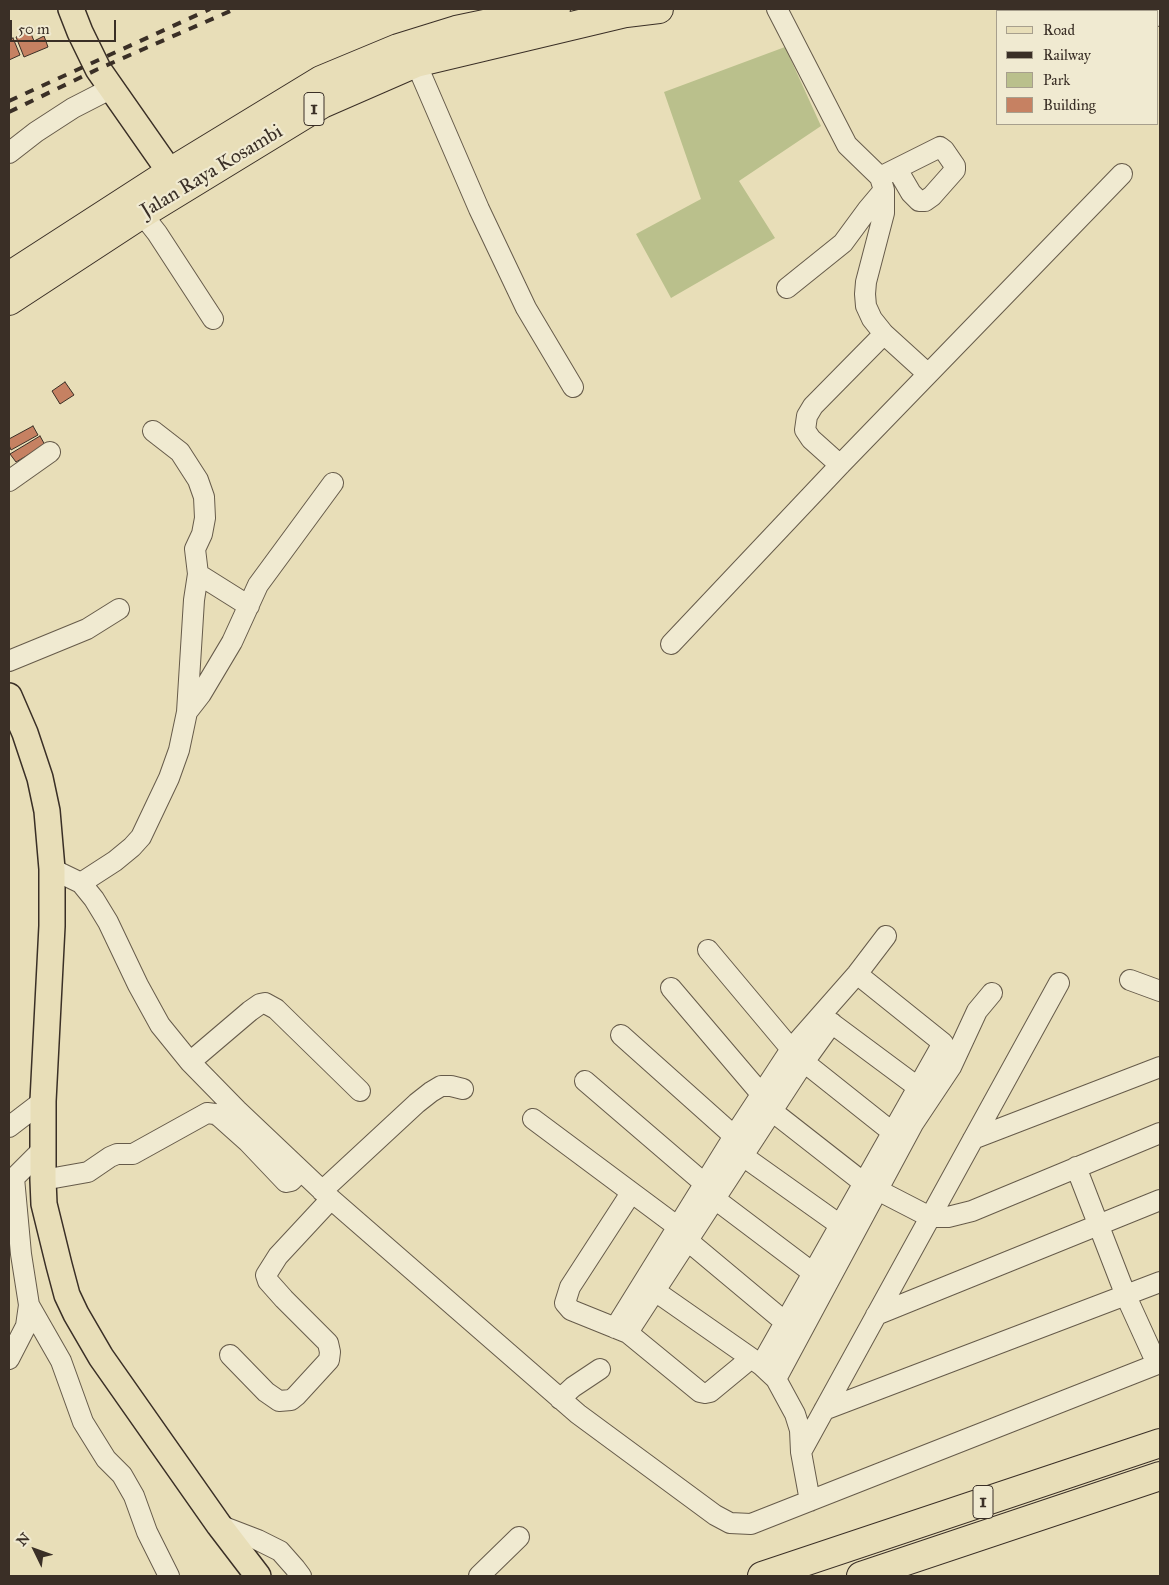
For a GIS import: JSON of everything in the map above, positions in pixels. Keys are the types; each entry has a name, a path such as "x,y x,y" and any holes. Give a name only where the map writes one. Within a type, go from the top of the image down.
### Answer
{"highway":[{"name":"Jalan Raya Kosambi","path":"9,276 170,172 330,76 398,48 456,30 556,9"},
{"name":"Jalan Raya Kosambi","path":"9,301 142,214 322,104 416,63 626,13 659,9"},
{"name":"1","path":"762,1576 1156,1444"},
{"name":"1","path":"861,1576 1160,1476"}],"main road":[{"path":"71,9 94,61 170,172"},
{"path":"10,702 25,733 40,778 46,811 52,869 52,926 42,1149 44,1204 56,1257 67,1295 101,1357 219,1525 258,1576"}],"street":[{"path":"777,9 846,145 887,179"},
{"path":"416,63 479,209 526,308 573,387"},
{"path":"9,153 36,132 73,108 112,88"},
{"path":"671,644 840,465 1122,174"},
{"path":"787,288 843,243 887,179"},
{"path":"887,179 884,213 866,282 866,306 872,319 884,334 928,374"},
{"path":"142,214 157,233 213,319"},
{"path":"840,465 811,439 805,430 807,416 813,406 884,334"},
{"path":"81,883 115,861 141,837 180,750 187,712 194,600 198,574 195,549 202,534 205,518 204,497 198,480 180,452 153,431"},
{"path":"9,481 50,452"},
{"path":"187,712 210,680 232,642 258,585 333,483"},
{"path":"198,574 249,606"},
{"path":"9,660 87,630 119,609"},
{"path":"52,869 81,883 94,899 108,922 138,985 160,1024 190,1062 301,1171 326,1195 578,1414 715,1515 730,1523 751,1524 1158,1364 1126,1296 1076,1168"},
{"path":"622,1330 683,1234 713,1192 743,1156 767,1103 798,1055 886,936"},
{"path":"708,950 798,1055 892,1132"},
{"path":"776,1379 807,1303 871,1187 913,1124 943,1043 857,974"},
{"path":"1130,980 1160,991"},
{"path":"801,1452 1059,983"},
{"path":"671,988 767,1103 871,1187 930,1217 948,1217 972,1211 1160,1133"},
{"path":"631,1193 570,1287 565,1303 571,1310 622,1330 700,1392 710,1392 756,1362 785,1322 807,1303 813,1273 840,1225 871,1187 892,1132 924,1092 951,1067 977,1011 992,993"},
{"path":"190,1062 250,1011 260,1004 265,1004 276,1009 360,1091"},
{"path":"826,1019 924,1092"},
{"path":"621,1035 734,1136"},
{"path":"973,1139 1160,1067"},
{"path":"585,1081 713,1192 813,1273"},
{"path":"230,1355 266,1392 279,1401 291,1400 296,1396 328,1360 330,1352 328,1343 284,1300 266,1276 278,1256 326,1195 416,1102 441,1086 464,1089"},
{"path":"9,1127 43,1101"},
{"path":"713,1192 734,1136 767,1103"},
{"path":"43,1180 88,1172 117,1154 133,1154 207,1113 220,1117 248,1142 286,1182 291,1181 301,1171"},
{"path":"533,1119 683,1234 785,1322"},
{"path":"9,1359 26,1326 29,1305 11,1175 42,1149"},
{"path":"743,1156 840,1225"},
{"path":"876,1315 1160,1200"},
{"path":"622,1330 655,1291 683,1234"},
{"path":"824,1410 1160,1282"},
{"path":"655,1291 756,1362 776,1379 800,1430 801,1452 810,1501"},
{"path":"29,1305 61,1361 82,1422 106,1460 122,1475 134,1496 147,1532 169,1576"},
{"path":"560,1399 573,1386 600,1370"},
{"path":"219,1525 280,1551 301,1576"},
{"path":"479,1576 519,1537"}],"green space":[{"path":"785,47 821,126 739,181 775,238 671,298 636,234 701,199 664,92"}],"building":[{"path":"30,31 34,41 44,36 48,47 24,57 16,37"},
{"path":"13,38 20,55 9,60 9,40"},
{"path":"65,382 74,395 60,404 52,391"},
{"path":"33,426 38,435 11,450 9,439"},
{"path":"40,436 45,445 16,462 10,454"}],"railway":[{"path":"9,101 210,9"},
{"path":"9,112 98,69 235,9"}]}
